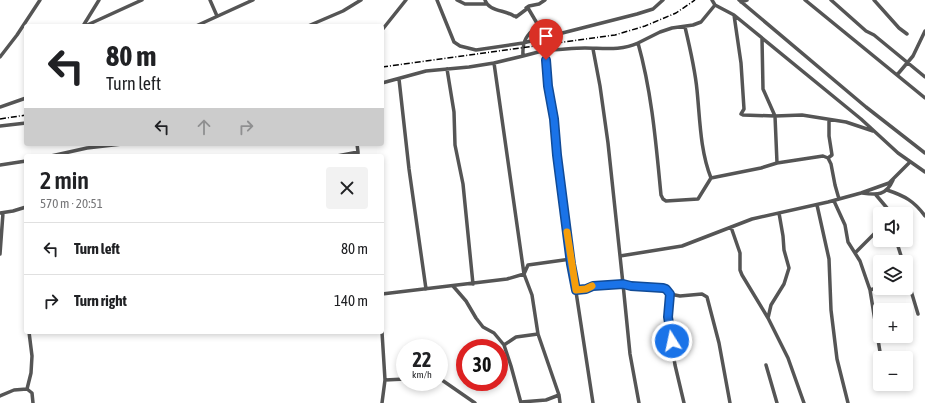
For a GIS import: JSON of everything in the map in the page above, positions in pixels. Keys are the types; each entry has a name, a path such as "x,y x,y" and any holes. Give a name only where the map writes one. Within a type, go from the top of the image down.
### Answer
{"street":[{"path":"24,24 40,0"},
{"path":"85,24 99,0"},
{"path":"88,24 142,0"},
{"path":"210,0 218,16"},
{"path":"200,24 253,0"},
{"path":"313,24 343,11 361,0"},
{"path":"384,28 406,0"},
{"path":"437,0 454,42 476,50 524,43 637,14 653,9 663,0"},
{"path":"457,0 465,4 486,2 490,7 509,13 516,17"},
{"path":"516,17 528,6 539,4 545,0"},
{"path":"712,0 715,5 734,15 861,119 898,154 925,172"},
{"path":"740,1 747,0"},
{"path":"805,0 925,98"},
{"path":"831,0 866,31 874,35 925,77"},
{"path":"874,0 899,28 907,34"},
{"path":"740,1 866,107 925,153"},
{"path":"384,83 422,71 494,63 546,50 593,48 601,50 624,48 660,32 701,22 715,5"},
{"path":"516,17 528,8 538,26 527,36 524,43 523,56"},
{"path":"734,15 741,63 744,109 741,114 802,116 846,122 875,132"},
{"path":"0,57 24,24"},
{"path":"685,27 695,71 702,144 706,165 711,178"},
{"path":"898,75 913,56 925,31"},
{"path":"762,39 763,89 774,116 777,163"},
{"path":"638,43 649,91 661,195 663,199 666,201 698,200 711,178 761,168 777,163 823,156 828,158 831,164 839,199"},
{"path":"593,48 608,143 630,354 638,403"},
{"path":"546,50 548,86 554,119 557,155 580,327 587,370 589,372 593,403"},
{"path":"494,63 524,274 532,295 538,334 559,395 560,403"},
{"path":"447,69 454,112 454,134 463,184 472,284"},
{"path":"399,79 409,169 426,289"},
{"path":"0,107 24,99"},
{"path":"828,158 832,155 829,136 829,120"},
{"path":"0,126 24,123"},
{"path":"60,154 104,146"},
{"path":"0,165 24,161"},
{"path":"861,193 876,195 887,190 893,180 910,162"},
{"path":"620,256 682,246 752,219 834,201 861,193 889,183 893,180"},
{"path":"887,190 903,195 910,200 925,216"},
{"path":"876,195 885,207"},
{"path":"834,201 845,225 848,242 860,261 870,290 880,351"},
{"path":"817,205 829,259 831,310 837,359 848,403"},
{"path":"0,254 2,213 24,208"},
{"path":"768,318 771,305 784,284 789,268 784,250 779,213"},
{"path":"731,226 740,253 740,270 742,275 768,318 788,358 804,403"},
{"path":"855,253 873,235"},
{"path":"384,294 507,279 524,274 528,266 571,259"},
{"path":"576,290 586,289 593,286 623,284 663,288 670,294 680,296 702,294 707,297 719,343 730,403"},
{"path":"453,286 466,301 483,327 494,333 499,339"},
{"path":"670,294 668,321 675,365 684,403"},
{"path":"912,295 918,314"},
{"path":"27,389 31,373 32,356 29,334"},
{"path":"382,334 385,380 382,403"},
{"path":"508,342 516,337 538,334"},
{"path":"508,357 521,403 546,400 559,395"},
{"path":"766,364 777,403"},
{"path":"385,380 396,379"},
{"path":"448,384 475,403"},
{"path":"0,396 14,390 27,389 32,393 33,403"}],"railway":[{"path":"384,67 615,35 645,26 676,13 695,0"},
{"path":"0,119 24,115"}],"slow traffic":[{"path":"567,232 576,290 586,289 592,286"}],"route":[{"path":"546,60 571,264 576,290 586,289 593,286 623,284 666,289 670,292 668,317 672,341"}]}
